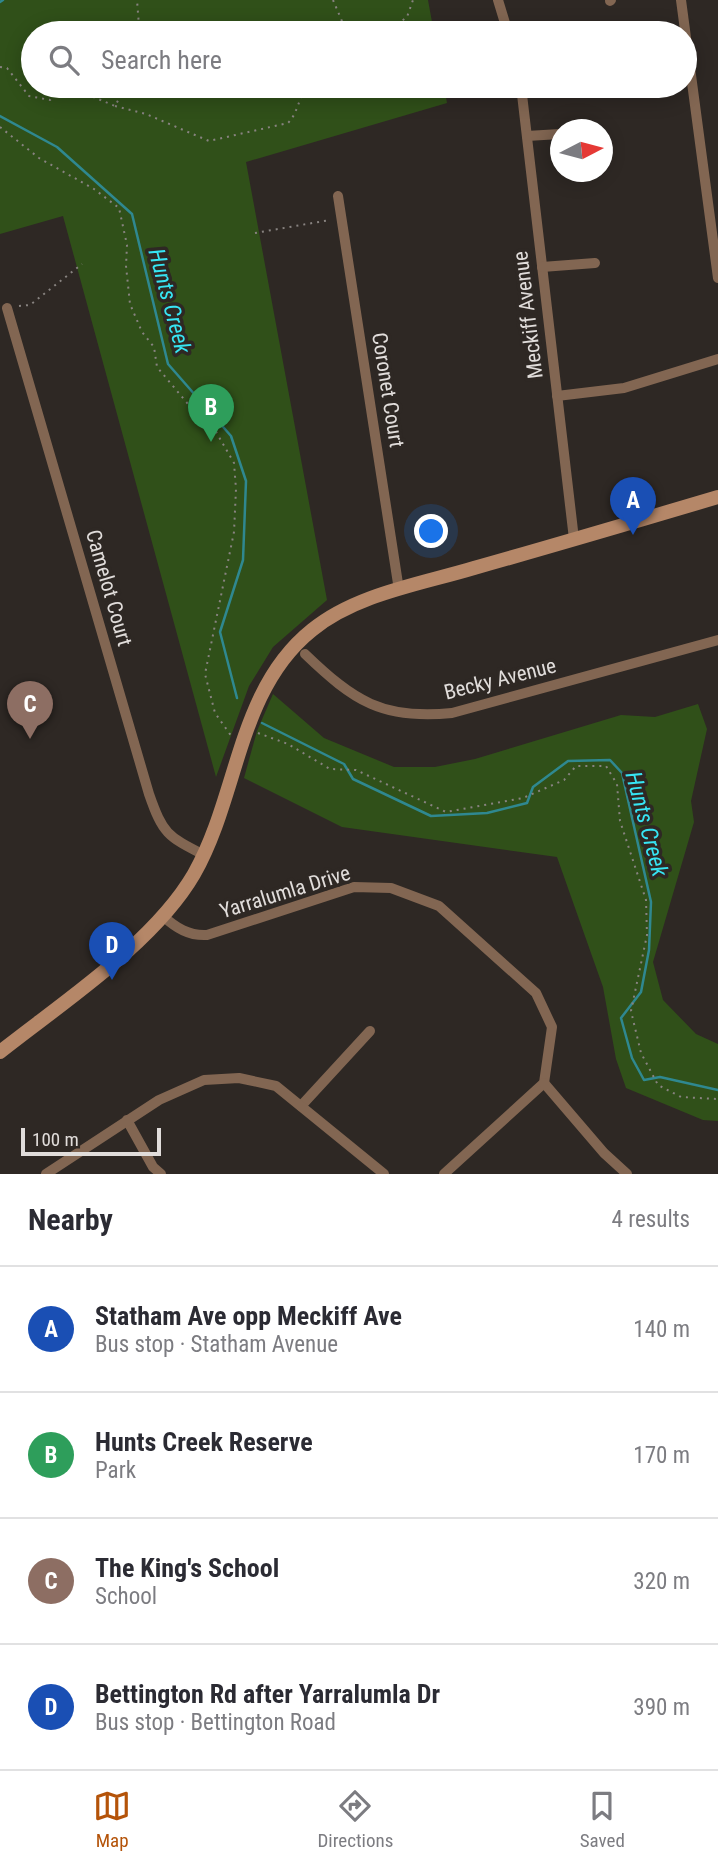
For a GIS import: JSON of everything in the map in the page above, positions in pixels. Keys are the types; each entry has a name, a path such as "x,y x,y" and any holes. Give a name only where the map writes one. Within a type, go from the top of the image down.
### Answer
{"main road":[{"path":"0,1052 130,948 163,916 204,855 224,808 247,730 274,672 298,642 327,618 399,590 718,496"}],"street":[{"path":"498,0 504,21"},
{"path":"681,0 684,21"},
{"name":"Meckiff Avenue","path":"522,98 574,539"},
{"path":"694,98 718,278"},
{"path":"527,136 550,135"},
{"name":"Coronet Court","path":"338,196 399,590"},
{"path":"542,267 595,263"},
{"name":"Camelot Court","path":"7,308 149,794 161,827 168,835 204,855"},
{"path":"557,396 624,388 718,359"},
{"name":"Becky Avenue","path":"305,654 334,681 364,702 414,716 452,713 718,640"},
{"name":"Yarralumla Drive","path":"163,916 174,927 190,934 220,933 354,887 391,888 439,906 536,993 552,1027 544,1083"},
{"path":"301,1106 370,1031"},
{"path":"46,1174 127,1120 204,1080 239,1077 276,1086 384,1174"},
{"path":"443,1174 544,1083 604,1153 627,1174"},
{"path":"127,1120 153,1167 161,1174"}],"path":[{"path":"137,0 139,21"},
{"path":"333,0 342,21"},
{"path":"402,21 407,17 413,0"},
{"path":"0,67 7,68 21,86"},
{"path":"95,98 146,114 209,141 288,123 294,117 300,98"},
{"path":"115,106 119,98"},
{"path":"0,127 38,158 94,189 119,208 127,245 130,304 142,332 154,347 158,367 192,410 215,430 234,463 236,489 233,532 205,674 215,712 240,750"},
{"path":"255,233 342,218"},
{"path":"7,308 30,305 82,264"},
{"path":"247,730 288,744 330,769 356,770 446,812 523,798 564,780 576,766 606,765 617,784 620,821 646,901 647,935 631,1011 641,1053 658,1086 681,1097 718,1099"}],"green space":[{"path":"0,0 428,0 432,21 21,21 21,98 446,98 447,103 246,162 327,600 273,647 249,686 216,777 63,216 0,234"},
{"path":"273,694 324,738 394,767 435,767 475,759 621,715 655,717 698,704 707,729 691,801 694,822 653,962 663,1000 696,1034 718,1044 718,1121 703,1120 626,1088 616,1059 603,987 557,857 342,827 244,778 257,731"}],"waterway":[{"name":"Hunts Creek","path":"0,116 57,147 132,214 168,364 231,436 246,481 243,560 220,632 237,698"},
{"name":"Hunts Creek","path":"262,723 344,764 353,779 431,816 487,813 527,803 533,787 568,761 610,760 622,773 651,902 649,950 641,992 621,1018 632,1058 644,1080 660,1077 718,1090"}],"place":[{"name":"Hunts Creek Reserve","path":"211,442"},
{"name":"Statham Ave opp Meckiff Ave","path":"633,535"},
{"name":"The King's School","path":"30,739"},
{"name":"Bettington Rd after Yarralumla Dr","path":"112,980"}]}
